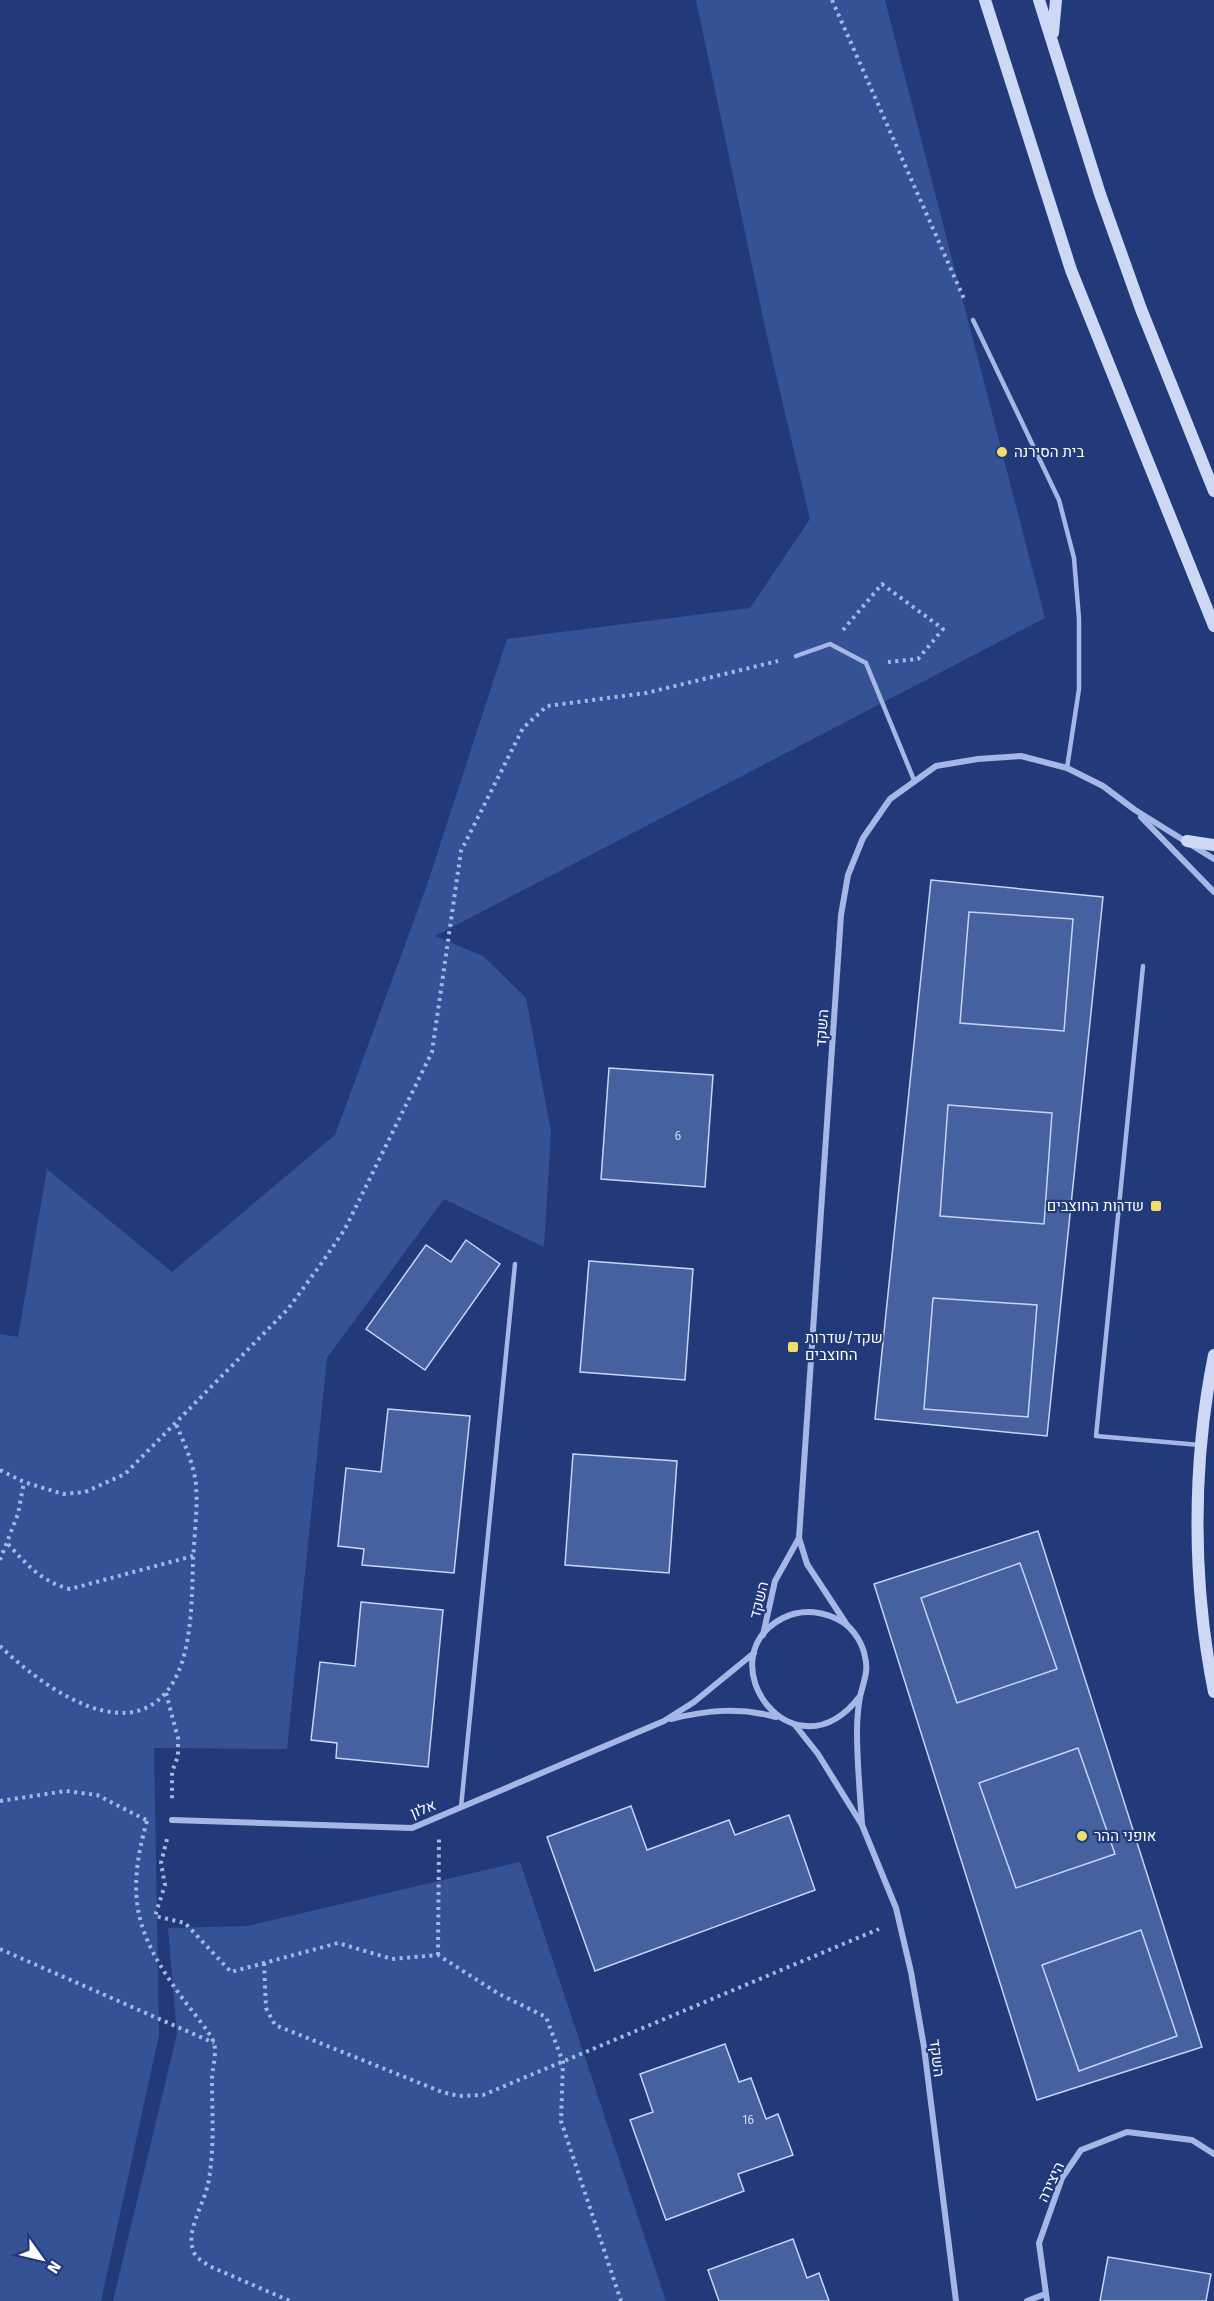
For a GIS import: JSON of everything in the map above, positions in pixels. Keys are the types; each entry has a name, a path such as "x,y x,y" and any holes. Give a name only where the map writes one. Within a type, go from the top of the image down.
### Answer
{"main road":[{"path":"985,0 1071,270 1214,626"},
{"path":"1040,0 1100,194 1130,278 1214,491"},
{"path":"1053,44 1056,0"},
{"path":"1187,841 1214,845"},
{"path":"1214,1355 1202,1445 1198,1528 1203,1635 1214,1692"}],"street":[{"name":"השקד","path":"847,1625 807,1564 799,1538 843,905 848,875 863,838 890,799 936,766 978,759 1021,756 1067,768 1103,786 1135,810 1214,859"},
{"name":"השקד","path":"1135,810 1214,892"},
{"name":"השקד","path":"763,1636 775,1581 799,1538"},
{"path":"792,1614 830,1615 847,1625 859,1640 866,1658 866,1677 860,1696 848,1711 832,1722 814,1726 795,1725 779,1718 765,1705 756,1689 752,1671 754,1653 763,1636 775,1623 792,1614"},
{"name":"אלון","path":"664,1721 694,1702 754,1653"},
{"name":"השקד","path":"860,1696 857,1732 862,1825"},
{"name":"אלון","path":"172,1820 412,1828 664,1721 703,1711 732,1709 751,1710 779,1718"},
{"name":"השקד","path":"795,1725 829,1771 862,1825 900,1920 924,2047 956,2301"},
{"name":"היצירה","path":"1027,2301 1046,2297 1038,2243 1062,2178 1081,2150 1127,2132 1192,2140 1214,2154"}],"lane":[{"path":"973,320 1059,500 1074,558 1079,619 1079,689 1067,768"},
{"path":"796,656 830,644 866,663 914,780"},
{"path":"1143,966 1096,1436 1202,1445"},
{"path":"461,1807 515,1264"}],"path":[{"path":"832,0 973,320"},
{"path":"830,644 882,584 943,629 918,659 866,663"},
{"path":"0,1470 24,1482 63,1494 85,1492 125,1474 288,1309 345,1229 432,1052 461,851 523,728 547,706 645,693 711,679 796,656"},
{"path":"0,1646 26,1670 64,1695 118,1715 142,1711 166,1693 177,1676 192,1619 196,1485 188,1452 176,1424"},
{"path":"0,1560 8,1545 24,1482"},
{"path":"8,1545 35,1573 53,1585 70,1589 194,1557"},
{"path":"166,1693 178,1738 178,1756 172,1772 172,1820 161,1863 165,1885 156,1916 185,1923 231,1972 338,1943 392,1959 438,1955 499,1994 546,2017 563,2062 561,2121 621,2301"},
{"path":"0,1801 66,1791 97,1795 147,1821 137,1856 135,1894 141,1925 148,1946 214,2043 212,2153 208,2186 192,2239 192,2250 209,2266 290,2301"},
{"path":"438,1955 440,1816"},
{"path":"264,1963 266,2008 274,2025 442,2092 459,2096 483,2095 900,1920"},
{"path":"0,1949 214,2043"}],"shaded area":[{"path":"696,0 885,0 1045,618 435,936 483,956 526,998 551,1132 544,1247 444,1199 327,1358 287,1749 154,1748 159,2035 101,2301 0,2301 0,1334 18,1337 47,1169 172,1272 335,1135 427,885 507,639 750,608 810,519 766,332"},
{"path":"520,1862 666,2301 113,2301 177,2034 168,1928 248,1926"}],"building":[{"path":"931,880 1103,897 1047,1436 875,1419"},
{"path":"969,912 1073,919 1064,1031 960,1023"},
{"path":"609,1068 713,1075 705,1187 601,1179"},
{"path":"948,1105 1052,1113 1044,1224 940,1216"},
{"path":"466,1240 500,1264 425,1370 366,1329 426,1245 451,1262"},
{"path":"589,1261 693,1269 685,1380 580,1372"},
{"path":"933,1298 1037,1305 1028,1417 924,1409"},
{"path":"388,1409 470,1416 454,1573 362,1565 364,1549 338,1546 346,1468 381,1472"},
{"path":"573,1454 677,1461 669,1573 565,1565"},
{"path":"1038,1531 1202,2047 1037,2100 874,1584"},
{"path":"1020,1563 1057,1669 957,1703 921,1598"},
{"path":"361,1602 443,1610 428,1767 336,1758 337,1743 311,1740 320,1662 355,1666"},
{"path":"1078,1748 1115,1854 1016,1888 979,1783"},
{"path":"631,1806 647,1850 729,1820 735,1835 789,1815 815,1890 595,1971 547,1837"},
{"path":"1141,1930 1177,2036 1079,2071 1042,1965"},
{"path":"725,2044 739,2082 751,2078 766,2119 778,2114 793,2155 738,2174 744,2191 666,2220 630,2120 653,2112 640,2074"},
{"path":"793,2239 807,2278 819,2273 829,2301 719,2301 708,2270"},
{"path":"1108,2257 1211,2274 1206,2301 1100,2301"}],"place":[{"name":"בית הסירנה","path":"1002,452"},
{"name":"שדרות החוצבים","path":"1156,1206"},
{"name":"שקד/שדרות החוצבים","path":"793,1347"},
{"name":"אופני ההר","path":"1082,1836"}]}
